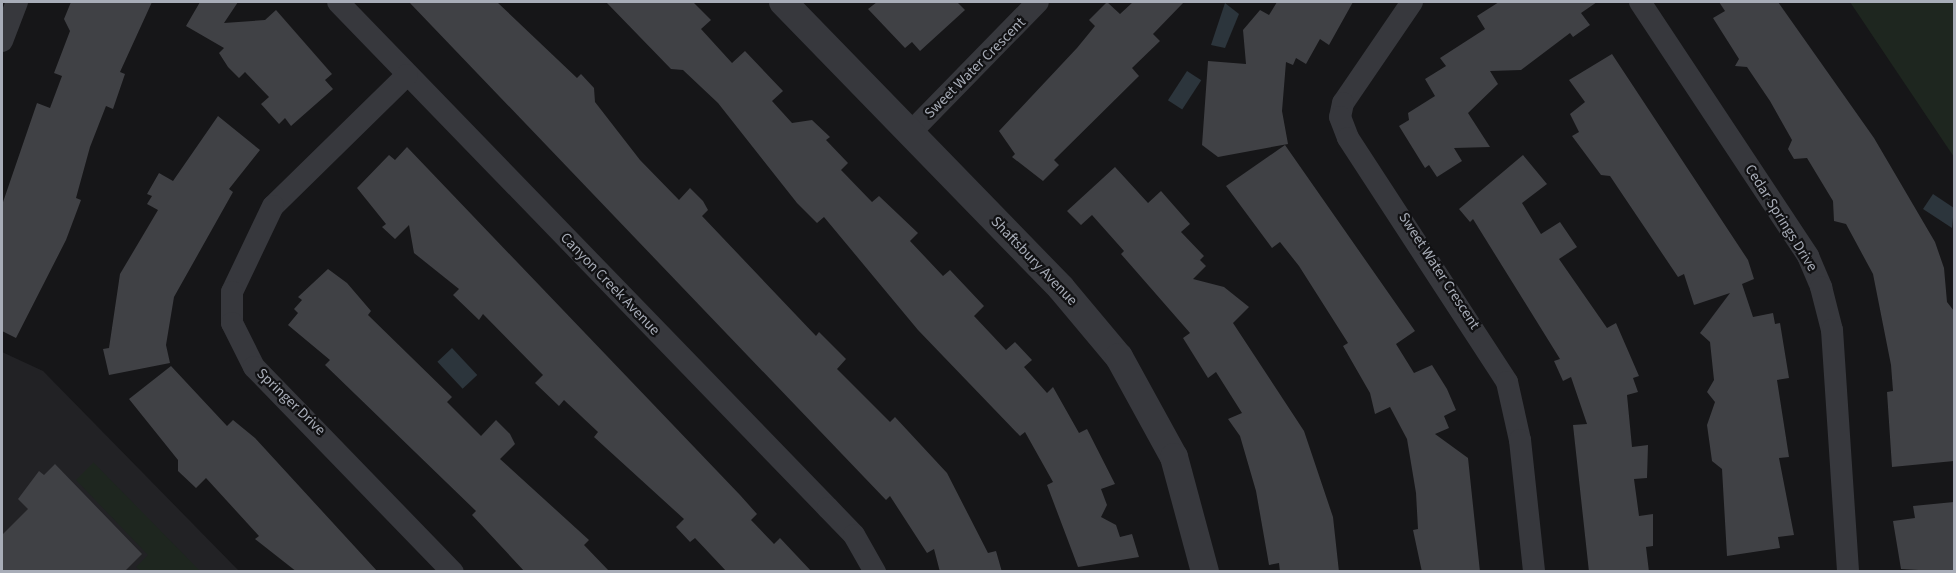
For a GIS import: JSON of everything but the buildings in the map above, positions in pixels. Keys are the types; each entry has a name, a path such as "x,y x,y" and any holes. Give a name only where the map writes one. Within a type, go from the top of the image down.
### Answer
{"street":[{"path":"2,41 17,2"},
{"name":"Canyon Creek Avenue","path":"338,2 854,535 875,572"},
{"name":"Shaftsbury Avenue","path":"783,2 1061,288 1119,357 1174,457 1205,572"},
{"name":"Sweet Water Crescent","path":"910,133 1038,2"},
{"name":"Sweet Water Crescent","path":"1412,2 1343,103 1340,117 1348,138 1507,382 1520,440 1534,572"},
{"name":"Cedar Springs Drive","path":"1640,2 1797,239 1821,287 1832,330 1848,572"},
{"name":"Springer Drive","path":"407,75 273,206 232,292 232,323 254,367 453,572"}],"shaded area":[{"path":"1850,2 1954,2 1954,157"},
{"path":"1225,3 1239,14 1225,48 1211,45"},
{"path":"1187,71 1201,80 1182,110 1168,100"},
{"path":"1933,194 1954,208 1952,228 1923,209"},
{"path":"452,348 477,375 463,389 437,362"},
{"path":"2,352 43,371 239,571 2,572"},
{"path":"94,462 200,571 141,571 136,567 148,555 76,480"}]}
